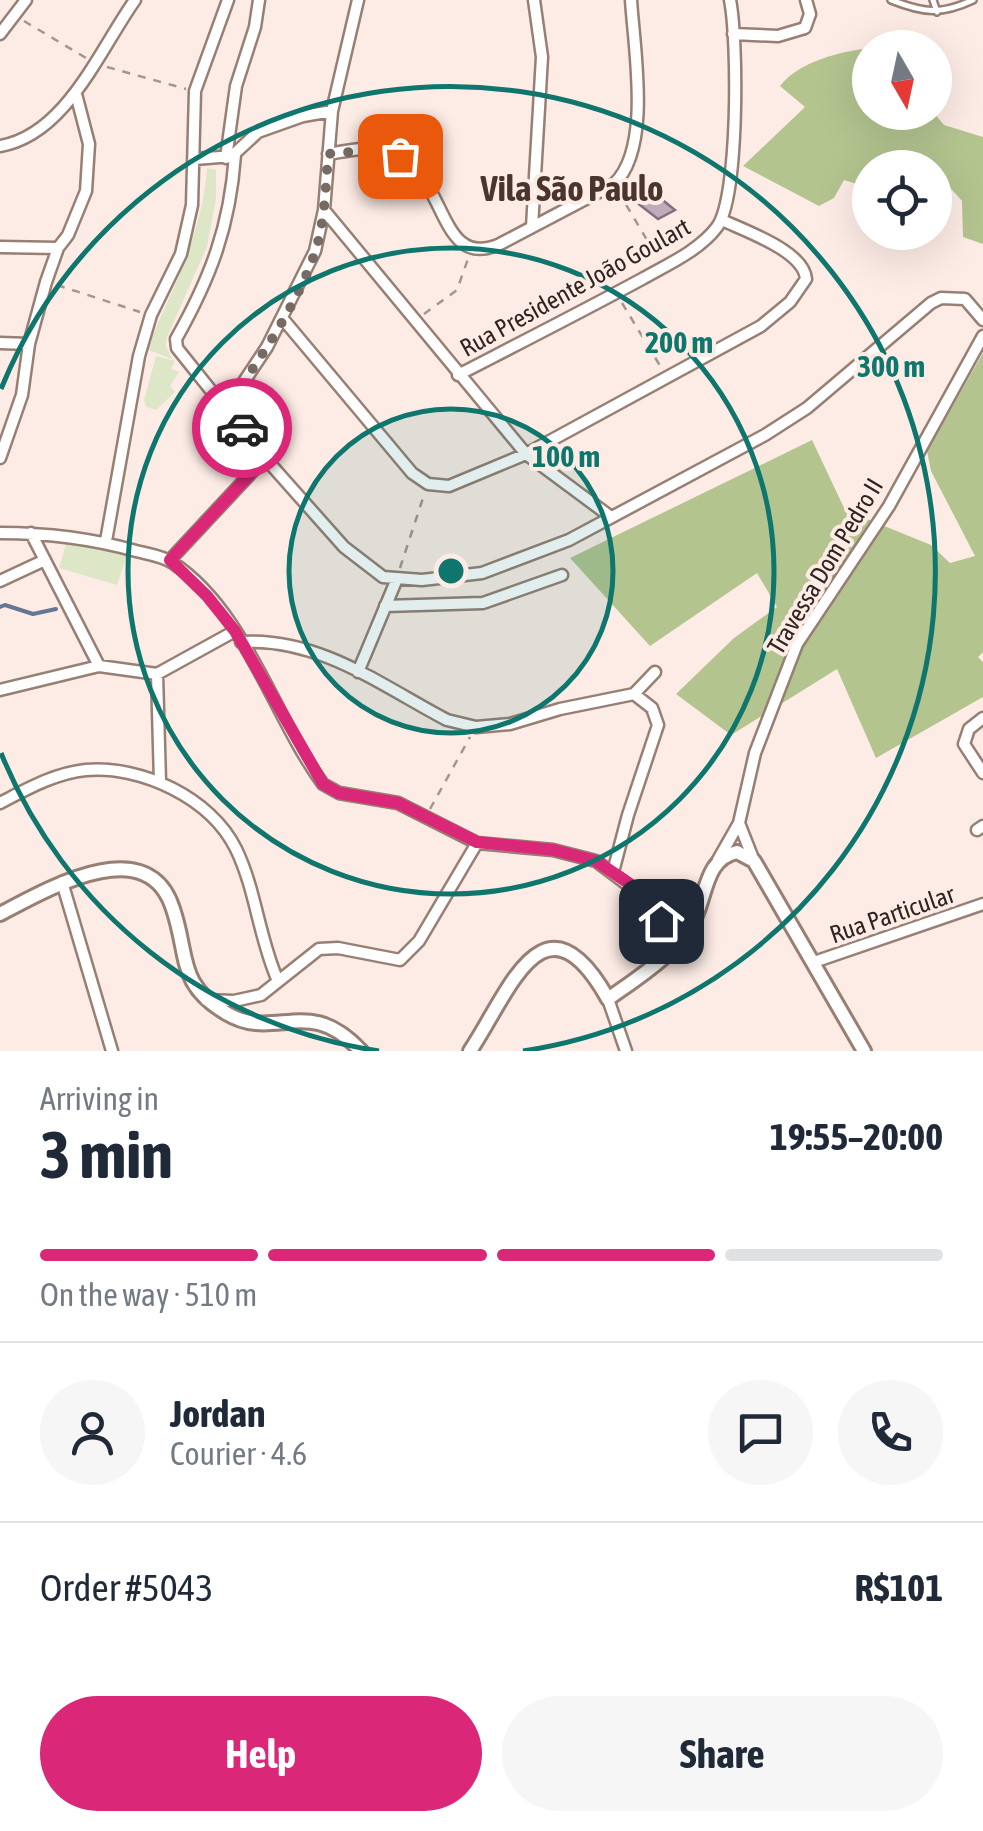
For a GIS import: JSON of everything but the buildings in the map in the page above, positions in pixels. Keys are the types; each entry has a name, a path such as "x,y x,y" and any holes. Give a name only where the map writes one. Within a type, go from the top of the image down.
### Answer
{"street":[{"path":"0,34 26,0"},
{"path":"0,146 36,131 76,94 135,0"},
{"path":"106,541 136,370 151,315 181,254 192,205 195,91 228,0"},
{"path":"259,0 236,86 232,202 226,229 202,290 176,339 178,350 265,458 344,547 369,568 396,581 482,573 554,546 611,517 787,422 941,298 965,299 983,320"},
{"path":"227,407 283,319 316,251 324,210 332,112 358,0"},
{"path":"532,227 542,57 534,0"},
{"path":"328,154 382,149 400,156 427,180 448,228 462,245 472,250 486,250 532,227 614,184 628,168 635,143 631,0"},
{"name":"Rua Presidente João Goulart","path":"458,375 663,267 692,249 722,220 732,160 730,0"},
{"path":"733,34 778,36 806,28 810,22 806,0"},
{"path":"0,458 4,436 22,394 29,344 46,282 58,248 78,214 90,167 86,123 76,94"},
{"path":"195,159 231,156 258,132 303,116 332,112"},
{"path":"324,210 526,454 611,517"},
{"path":"283,319 402,462 428,484 449,486 526,454 668,378 761,326 790,302 806,279 800,261 722,220"},
{"path":"0,247 58,248"},
{"name":"Travessa Dom Pedro II","path":"608,999 678,944 694,919 714,864 738,823 755,753 797,644 889,506 982,340"},
{"path":"0,343 29,344"},
{"path":"170,560 265,458"},
{"path":"0,533 62,534 106,541 170,560 235,631 323,784 339,793 398,803 477,842 581,855 614,872 644,897 678,944"},
{"path":"31,533 98,666"},
{"path":"0,582 45,560"},
{"path":"385,606 483,603 562,576"},
{"path":"358,672 396,581"},
{"path":"0,690 98,666 157,674 235,631"},
{"path":"242,642 278,642 328,656 447,720 476,727 510,724 634,694 655,672"},
{"path":"157,674 160,782"},
{"path":"614,872 658,725 652,708 634,694"},
{"path":"983,718 968,729 964,744 983,773"},
{"path":"0,803 33,786 88,770 160,782 196,804 220,824 234,845 278,981"},
{"path":"738,823 754,861 864,1051"},
{"path":"206,1000 252,998 319,948 338,948 395,961 403,958 418,941 477,842"},
{"path":"718,860 738,852 754,861"},
{"path":"0,914 62,882 92,872 140,874 156,882 168,897 186,972 206,1000 231,1016 252,1022 323,1022 339,1030 361,1051"},
{"path":"62,882 112,1051"},
{"name":"Rua Particular","path":"814,962 983,904"},
{"path":"470,1051 521,967 537,954 558,950 578,956 589,968 608,999 626,1051"}],"lane":[{"path":"891,0 937,12 973,0"},
{"path":"933,0 937,12"}],"path":[{"path":"14,15 96,64 195,91"},
{"path":"614,184 663,267"},
{"path":"415,322 457,290 472,250"},
{"path":"46,282 151,315"},
{"path":"616,293 668,378"},
{"path":"396,581 428,484"},
{"path":"426,816 476,727"}],"green space":[{"path":"852,51 852,130 952,127 983,137 983,244 963,237 962,201 952,190 952,150 852,150 852,182 844,180 834,198 819,206 743,166 805,107 780,86 788,77 821,59"},
{"path":"207,168 216,170 216,199 207,247 167,337 172,359 146,349 193,238"},
{"path":"983,353 983,652 978,657 983,662 983,697 876,758 837,669 731,735 676,694 734,638 777,607 757,573 650,646 570,558 812,440 845,510 931,545 950,563 975,556 931,471 927,451"},
{"path":"156,356 175,361 171,369 179,372 170,386 175,392 156,410 146,407 144,400"},
{"path":"67,540 127,555 117,585 59,568"}],"waterway":[{"path":"0,607 33,614 56,609"}],"way so far":[{"path":"242,428 227,407 283,319 316,251 328,154 382,149 400,156"}],"district":[{"name":"Vila São Paulo","path":"572,188"}],"route":[{"path":"242,428 265,458 170,560 235,631 323,784 350,796 398,803 466,839 554,850 596,861 630,884 661,921"}]}
